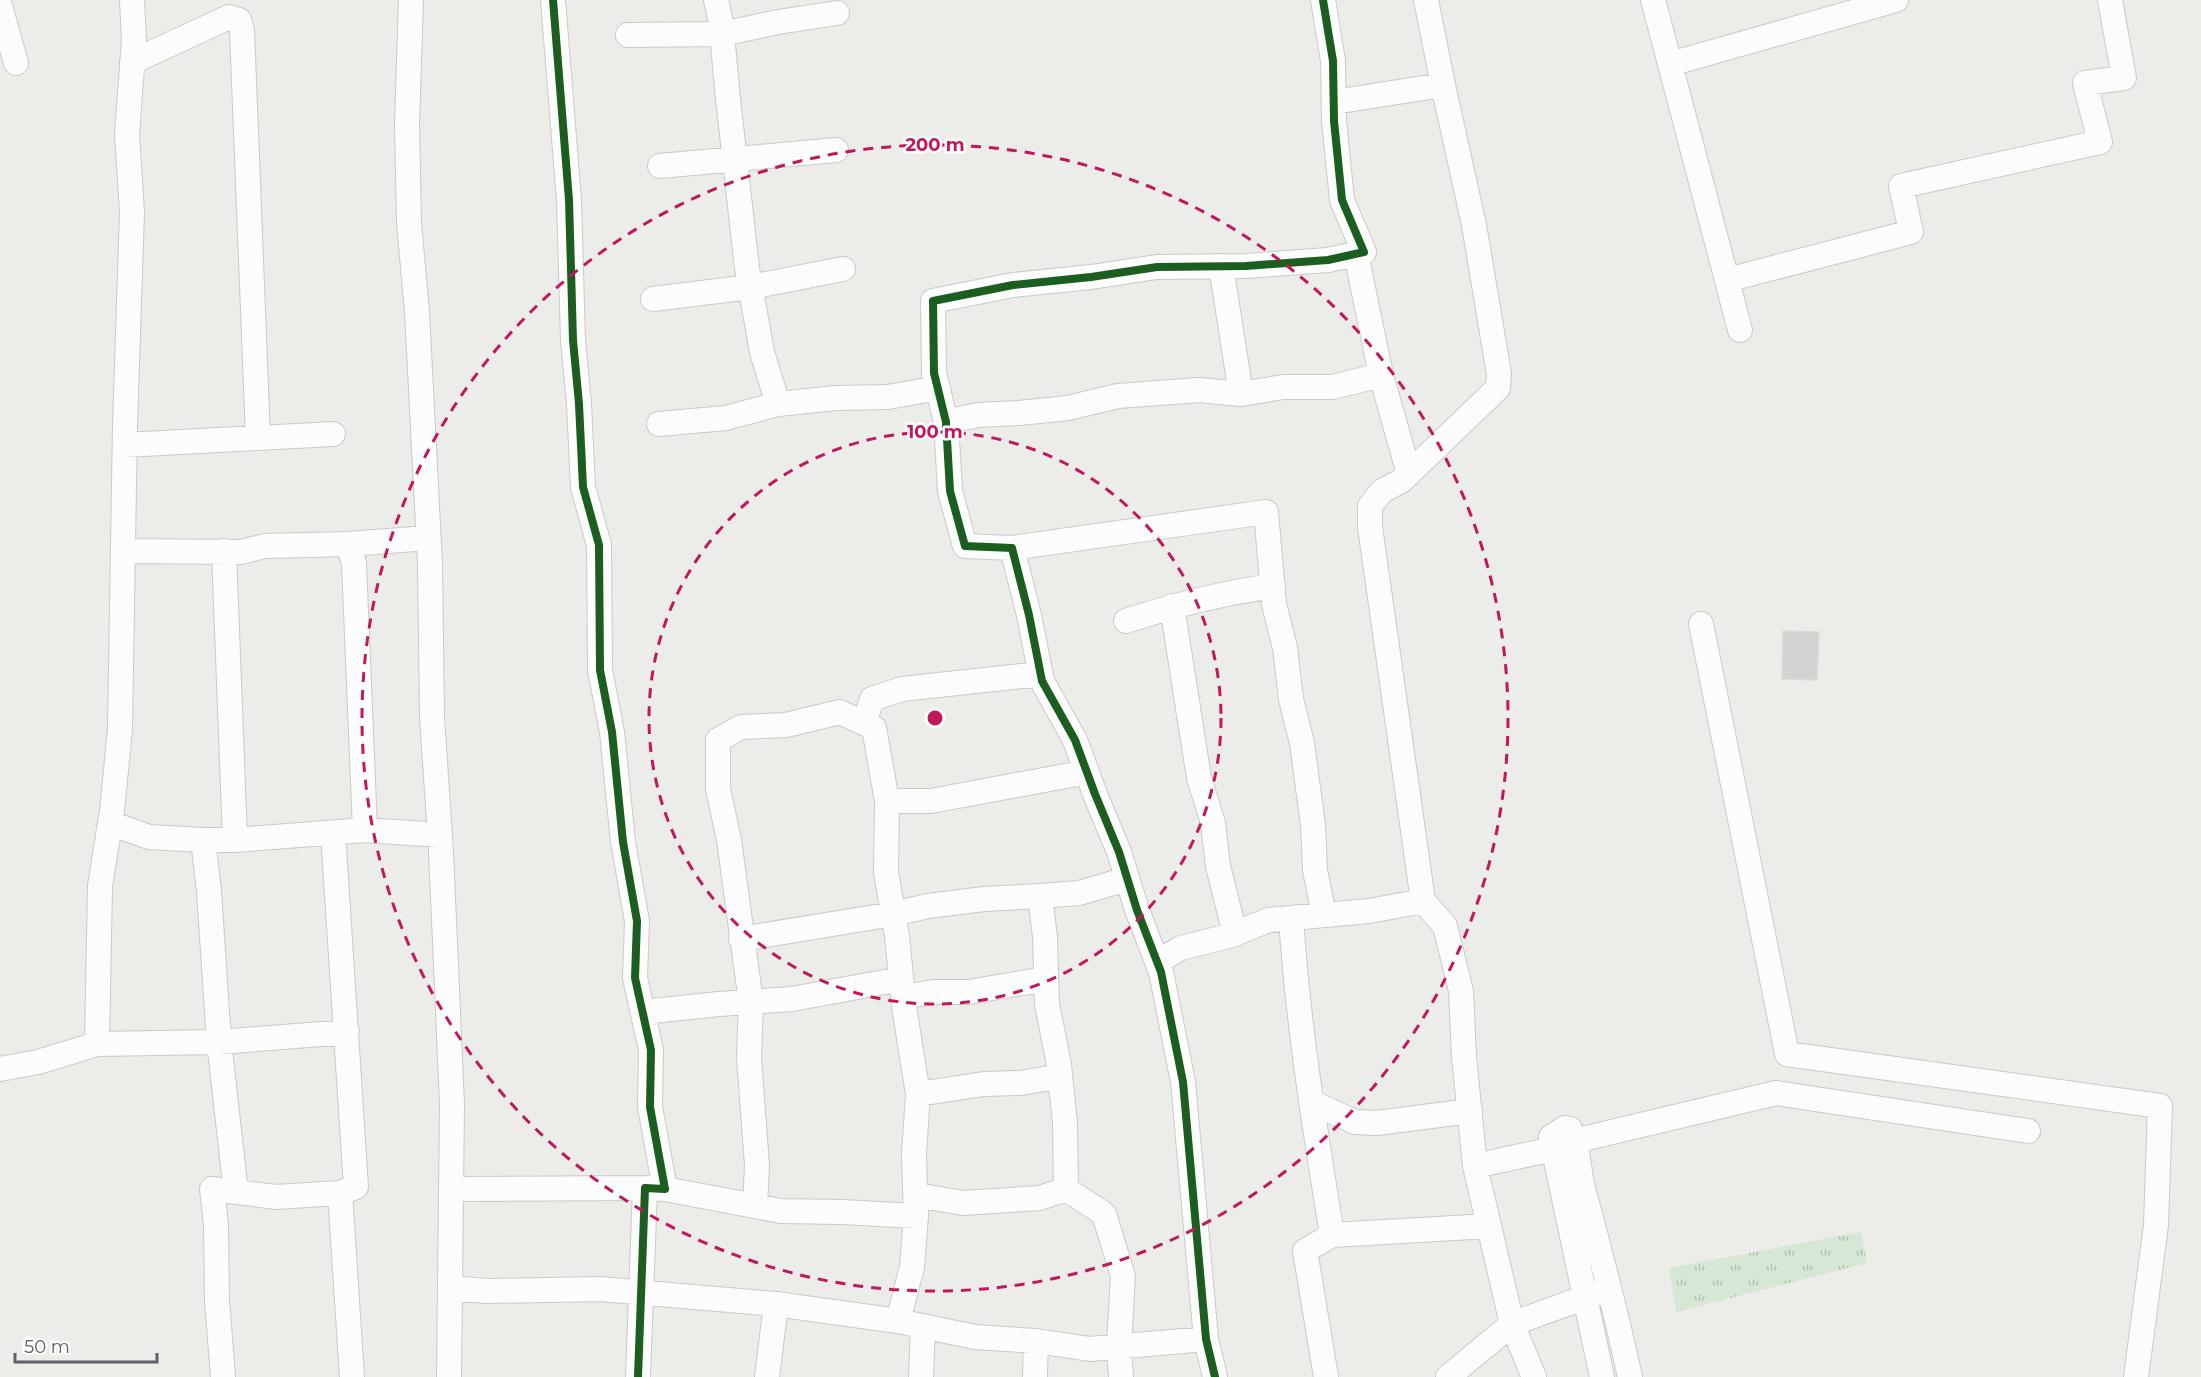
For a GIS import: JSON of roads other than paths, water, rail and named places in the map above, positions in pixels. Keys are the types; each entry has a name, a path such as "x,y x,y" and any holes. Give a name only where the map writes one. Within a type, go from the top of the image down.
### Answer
{"street":[{"path":"97,1044 100,886 110,823 120,729 132,212 127,134 134,40 132,0"},
{"path":"411,0 407,124 409,223 420,359 428,538 432,717 440,835 452,1104 449,1377"},
{"path":"553,0 568,190 573,340 583,487 599,545 600,670 612,732 623,842 637,921 635,978 651,1050 650,1107 655,1188 642,1293 639,1377"},
{"path":"716,0 722,34 734,160 750,287 762,352 778,404"},
{"path":"1323,0 1333,61 1342,200 1364,252 1328,260 1157,267 1092,277 1013,285 933,301 934,373 946,422 950,491 965,546 1012,548 1266,512 1274,604 1285,648 1291,699 1302,743 1312,815 1315,870 1324,915"},
{"path":"1426,0 1474,225 1499,374 1498,388 1401,481 1382,491 1370,506 1371,527 1423,901 1445,926 1461,991 1464,1057 1475,1166 1512,1324 1534,1377"},
{"path":"1653,0 1740,330"},
{"path":"1670,64 1896,0"},
{"path":"1727,280 1911,232 1901,186 2100,142 2085,83 2124,78 2110,0"},
{"path":"0,6 16,63"},
{"path":"628,35 722,34 837,13"},
{"path":"132,62 230,17 239,20 242,30 258,438"},
{"path":"1334,102 1443,85"},
{"path":"660,166 836,150"},
{"path":"1356,254 1381,375 1408,474"},
{"path":"1221,266 1241,394"},
{"path":"653,299 750,287 843,269"},
{"path":"946,422 978,415 1068,408 1118,396 1199,390 1241,394 1283,387 1333,387 1381,375"},
{"path":"659,424 726,418 778,404 836,398 888,397 938,388"},
{"path":"125,445 333,434"},
{"path":"124,551 241,552 265,546 348,544 428,538"},
{"path":"348,544 354,563 365,830"},
{"path":"1012,548 1029,615 1042,681 1075,740 1119,852 1157,962 1173,1024 1183,1082 1206,1340 1215,1377"},
{"path":"224,551 235,840"},
{"path":"1125,621 1172,606 1240,590 1273,586"},
{"path":"1172,606 1199,778 1213,823 1218,866 1235,934"},
{"path":"1701,624 1787,1054 2160,1106 2156,1225 2136,1377"},
{"path":"864,723 872,699 902,689 1040,674"},
{"path":"755,1206 757,1165 749,1058 751,1002 729,840 718,789 718,740 741,727 786,725 840,712 874,728 887,801 886,872 918,1094 914,1154 916,1206 912,1267 898,1321"},
{"path":"887,801 931,801 1087,772"},
{"path":"110,823 149,837 203,840 235,840 365,830 440,835"},
{"path":"223,1377 217,1300 216,1225 212,1189 276,1197 339,1193 357,1187 333,833"},
{"path":"203,840 209,891 219,1042 236,1192"},
{"path":"741,939 928,906 984,899 1079,893 1127,879"},
{"path":"1040,896 1045,937 1047,1004 1060,1076 1065,1123 1066,1189"},
{"path":"1157,962 1181,948 1235,934 1269,920 1369,911 1423,901"},
{"path":"1291,918 1295,974 1311,1102 1332,1235"},
{"path":"643,1012 902,988 933,992 968,992 1046,980"},
{"path":"0,1069 38,1062 97,1044 219,1042 347,1032"},
{"path":"918,1094 984,1084 1021,1083 1060,1076"},
{"path":"1475,1166 1776,1093 2028,1131"},
{"path":"1311,1102 1354,1122 1377,1123 1470,1111"},
{"path":"1564,1145 1582,1183 1630,1377"},
{"path":"1564,1145 1584,1296 1602,1377"},
{"path":"452,1189 655,1188 781,1211 843,1212 1040,1198 1066,1189"},
{"path":"1066,1189 1104,1214 1123,1276 1119,1346 1121,1377"},
{"path":"339,1193 352,1377"},
{"path":"1326,1377 1305,1251 1332,1235 1489,1226"},
{"path":"450,1288 487,1291 600,1289 776,1304 898,1321 975,1337 1036,1341 1090,1349 1206,1340"},
{"path":"1448,1377 1512,1324 1584,1296 1610,1289"},
{"path":"767,1377 776,1304"},
{"path":"921,1377 923,1326"},
{"path":"1035,1377 1036,1341"}]}
